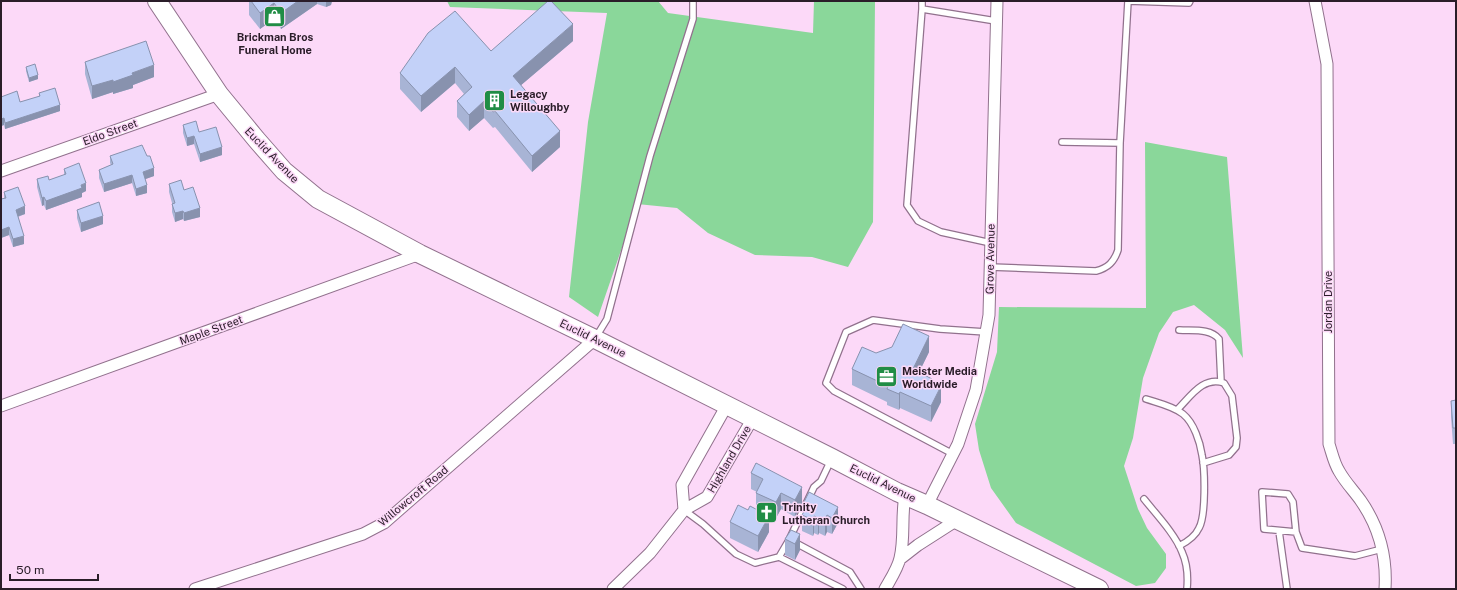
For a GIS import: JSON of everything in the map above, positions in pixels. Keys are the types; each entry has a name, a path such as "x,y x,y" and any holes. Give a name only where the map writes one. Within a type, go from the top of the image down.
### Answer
{"main road":[{"name":"Euclid Avenue","path":"157,1 219,94 284,170 318,199 420,254 595,338 905,496 927,505 1099,589"}],"street":[{"name":"Grove Avenue","path":"927,505 958,444 976,390 989,315 997,1"},
{"name":"Jordan Drive","path":"1315,1 1327,64 1329,444 1338,470 1361,501 1372,520 1385,560 1385,589"},
{"name":"Eldo Street","path":"1,171 219,94"},
{"name":"Maple Street","path":"1,406 420,254"},
{"name":"Willowcroft Road","path":"195,589 363,534 384,523 595,338"},
{"path":"684,510 682,485 727,405"},
{"name":"Highland Drive","path":"613,589 650,553 684,510 707,497 753,418"},
{"path":"885,589 900,559 902,509 905,496"},
{"path":"900,559 918,545 957,520"}],"lane":[{"path":"595,338 608,319 650,156 693,19 693,1"},
{"path":"922,1 907,205 918,221 940,232 991,243"},
{"path":"990,267 1096,271 1110,265 1115,260 1118,250 1120,143 1128,1 1190,3 1190,1"},
{"path":"922,9 996,21"},
{"path":"1062,142 1120,143"},
{"path":"953,454 834,391 826,383 846,332 873,320 940,330 986,332"},
{"path":"1179,330 1211,332 1219,339 1221,382"},
{"path":"1177,410 1204,383 1216,380 1224,383 1232,396 1237,438 1236,447 1229,455 1203,463"},
{"path":"1146,399 1177,410 1184,415 1193,428 1203,456 1204,509 1200,528 1189,542 1179,546"},
{"path":"779,557 789,540 814,488 821,480 832,458"},
{"path":"1296,532 1264,530 1262,492 1288,494 1293,502 1296,532 1302,548 1355,556 1382,549"},
{"path":"1144,499 1172,534 1182,552 1188,580 1187,589"},
{"path":"684,510 703,524 736,554 755,563 779,557 843,589"},
{"path":"1279,530 1287,589"},
{"path":"789,540 850,572 860,589"}],"green space":[{"path":"447,1 658,1 668,13 813,33 814,1 875,1 873,222 848,267 812,257 755,255 708,233 677,208 637,204 598,317 569,297 588,122 607,13 450,7"},
{"path":"1145,142 1227,157 1243,358 1225,330 1194,305 1173,312 1159,333 1143,378 1133,438 1124,466 1138,509 1147,528 1166,554 1166,568 1155,583 1136,586 1016,523 991,488 979,450 975,424 997,352 999,307 1146,308"}],"building":[{"path":"251,1 298,1 281,13 274,3 260,13"},
{"name":"Legacy Willoughby","path":"548,1 551,1 573,24 513,76 560,131 532,156 495,111 493,112 484,101 469,115 457,101 472,87 455,67 421,96 400,73 428,33 455,11 491,51"},
{"path":"146,41 154,65 113,82 113,80 92,86 85,62"},
{"path":"35,64 38,75 29,78 26,67"},
{"path":"55,88 60,105 5,123 4,118 1,119 1,97 17,91 20,102 40,96 39,93"},
{"path":"196,121 199,132 216,127 222,147 200,154 194,136 187,138 183,125"},
{"path":"142,145 147,156 150,156 154,168 143,172 147,185 136,189 132,175 104,184 99,170 113,164 110,156"},
{"path":"79,163 86,183 81,185 82,188 46,201 44,197 42,198 37,179 48,176 49,180 66,174 64,169"},
{"path":"181,180 184,190 193,187 200,208 184,213 183,211 175,213 172,204 175,203 169,184"},
{"path":"18,187 25,206 16,210 24,236 13,239 9,227 1,230 1,199 6,198 4,192"},
{"path":"99,202 103,216 81,223 77,210"},
{"path":"903,324 929,336 913,369 932,379 931,381 941,386 931,406 900,392 899,394 887,389 888,386 852,369 862,347 876,353 892,347"},
{"path":"1456,400 1456,428 1453,428 1451,401"},
{"path":"756,463 802,487 795,500 781,493 776,502 756,493 763,479 751,473"},
{"path":"809,492 838,507 832,518 827,515 825,520 814,516 813,520 802,515 807,506 803,504"},
{"path":"738,505 748,510 750,506 769,516 758,536 730,522"},
{"path":"791,530 800,534 795,544 785,539"}],"place":[{"name":"Brickman Bros Funeral Home","path":"275,17"},
{"name":"Legacy Willoughby","path":"494,100"},
{"name":"Meister Media Worldwide","path":"886,377"},
{"name":"Trinity Lutheran Church","path":"767,513"}]}
